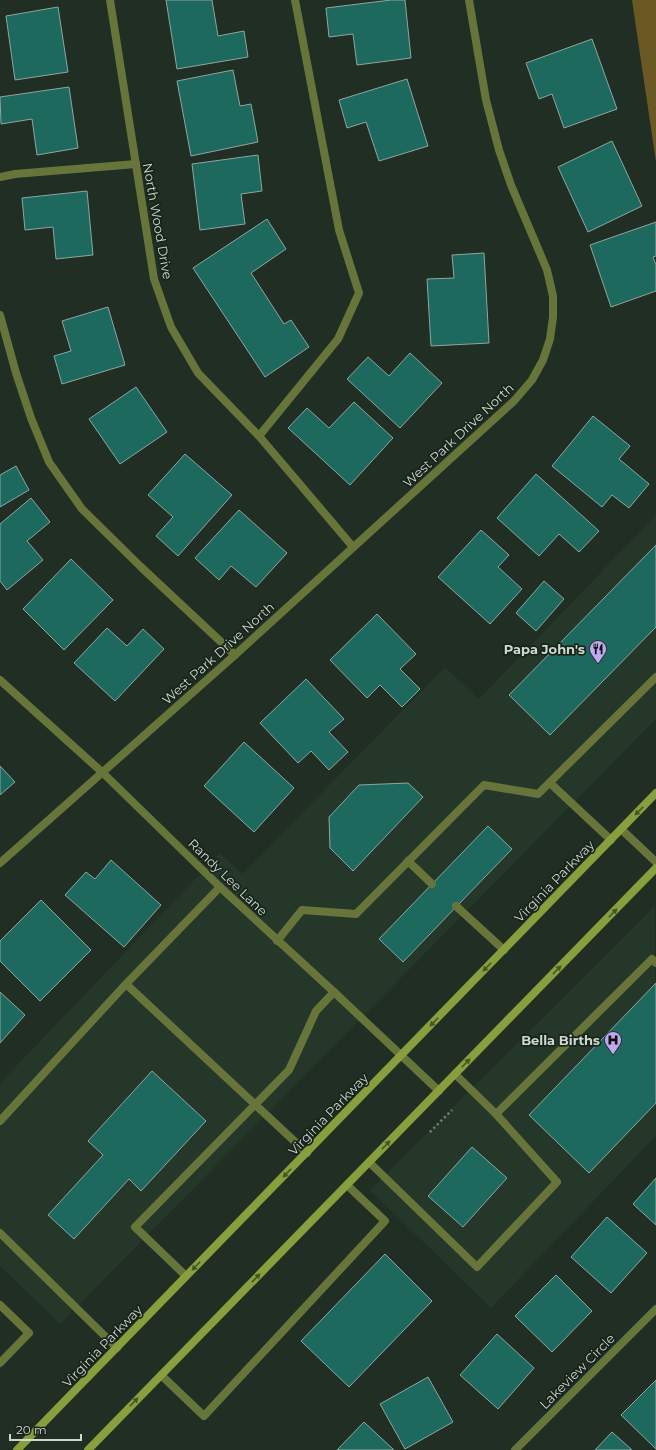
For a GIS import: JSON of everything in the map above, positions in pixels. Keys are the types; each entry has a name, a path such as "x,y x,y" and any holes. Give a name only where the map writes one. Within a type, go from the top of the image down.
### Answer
{"main road":[{"name":"Virginia Parkway","path":"17,1450 656,793"},
{"path":"88,1450 656,868"}],"street":[{"name":"North Wood Drive","path":"110,0 154,279 171,327 198,373 259,436 353,547"},
{"path":"259,436 338,339 359,294 339,230 295,0"},
{"name":"West Park Drive North","path":"0,863 235,655 514,401 532,380 550,339 553,318 553,296 547,270 511,185 499,150 486,100 469,0"},
{"path":"0,177 136,164"},
{"path":"0,315 16,373 31,418 49,462 82,509 141,567 235,655"},
{"path":"277,941 302,910 356,914 484,785 538,794 656,677"},
{"name":"Randy Lee Lane","path":"0,680 103,773 220,887 402,1055 438,1091"},
{"path":"550,783 611,840"},
{"path":"621,828 656,862"},
{"path":"408,861 432,884"},
{"path":"0,1121 126,984 220,887"},
{"path":"456,906 504,950"},
{"path":"496,1114 652,959 656,963"},
{"path":"126,984 307,1153"},
{"path":"186,1276 135,1227 289,1070 316,1011 334,992"},
{"path":"369,1162 477,1267 557,1182 496,1114 455,1074"},
{"path":"161,1375 204,1416 385,1221 347,1185"},
{"path":"0,1233 117,1348"},
{"path":"0,1305 29,1333 0,1363"},
{"name":"Lakeview Circle","path":"515,1450 656,1309"}],"path":[{"path":"430,1132 452,1110"}],"shaded area":[{"path":"632,0 656,0 656,162"},
{"path":"656,515 656,719 60,1324 0,1266 0,1083 220,853 242,874 445,667 479,699"},
{"path":"655,906 656,1136 491,1308 370,1190"}],"building":[{"path":"166,0 212,0 218,36 244,31 248,57 177,69"},
{"path":"391,0 405,0 411,58 357,65 353,34 329,37 326,8"},
{"path":"58,7 68,72 15,80 6,16"},
{"path":"592,39 617,109 564,128 552,94 539,99 526,63"},
{"path":"233,70 240,106 251,104 258,142 191,156 177,81"},
{"path":"407,79 428,146 379,161 366,122 347,128 339,100"},
{"path":"69,87 78,148 37,155 32,119 1,124 0,97"},
{"path":"612,141 642,206 588,232 558,167"},
{"path":"258,155 262,191 241,194 245,224 200,230 192,164"},
{"path":"87,191 93,255 56,259 53,227 25,230 22,198"},
{"path":"267,219 286,249 251,273 284,324 291,320 309,347 265,377 193,268"},
{"path":"656,222 656,256 653,257 656,265 656,291 611,307 590,245"},
{"path":"484,253 489,343 431,346 427,279 454,278 452,255"},
{"path":"108,307 125,365 62,384 54,356 71,351 62,321"},
{"path":"410,353 442,383 400,428 347,379 368,357 389,376"},
{"path":"136,387 167,432 120,464 89,419"},
{"path":"354,402 393,438 350,485 288,428 307,408 329,428"},
{"path":"593,416 630,446 619,459 649,484 629,508 612,495 602,507 552,466"},
{"path":"185,454 232,495 178,556 156,536 173,517 148,495"},
{"path":"16,466 29,490 0,507 0,475"},
{"path":"536,474 599,531 579,552 559,534 539,556 497,518"},
{"path":"31,498 50,522 27,541 43,560 7,590 0,581 0,524"},
{"path":"239,510 287,553 256,587 231,566 219,580 195,558"},
{"path":"481,530 509,555 498,567 522,589 490,624 438,577"},
{"path":"656,545 656,627 550,735 509,695"},
{"path":"71,559 113,600 64,650 23,609"},
{"path":"544,581 564,599 536,631 516,613"},
{"path":"377,614 416,654 400,669 420,689 402,707 380,685 367,698 330,660"},
{"path":"107,628 127,646 143,629 164,649 115,701 74,663"},
{"path":"306,679 344,719 329,732 348,752 329,770 311,751 298,763 260,723"},
{"path":"244,742 294,788 254,832 204,786"},
{"path":"0,766 15,782 0,795"},
{"path":"408,783 423,797 353,871 330,848 329,817 359,785"},
{"path":"488,826 512,849 403,962 379,939"},
{"path":"111,860 161,905 124,947 65,895 86,872 95,879"},
{"path":"41,900 91,950 40,1001 0,961 0,941"},
{"path":"656,983 656,1103 589,1173 529,1115"},
{"path":"0,992 25,1015 0,1043"},
{"path":"152,1071 206,1121 141,1191 129,1179 74,1239 48,1215 103,1155 88,1141"},
{"path":"472,1147 507,1178 463,1227 428,1196"},
{"path":"656,1178 656,1225 633,1204"},
{"path":"607,1217 647,1253 611,1293 571,1257"},
{"path":"385,1254 432,1301 349,1387 301,1341"},
{"path":"556,1275 592,1311 552,1352 515,1316"},
{"path":"497,1334 534,1368 498,1409 460,1375"},
{"path":"428,1377 453,1422 405,1449 380,1404"},
{"path":"656,1380 656,1449 621,1415"},
{"path":"364,1422 394,1450 337,1450"},
{"path":"612,1432 632,1450 595,1450"}],"place":[{"name":"Papa John's","path":"598,664"},
{"name":"Bella Births","path":"613,1055"}]}
